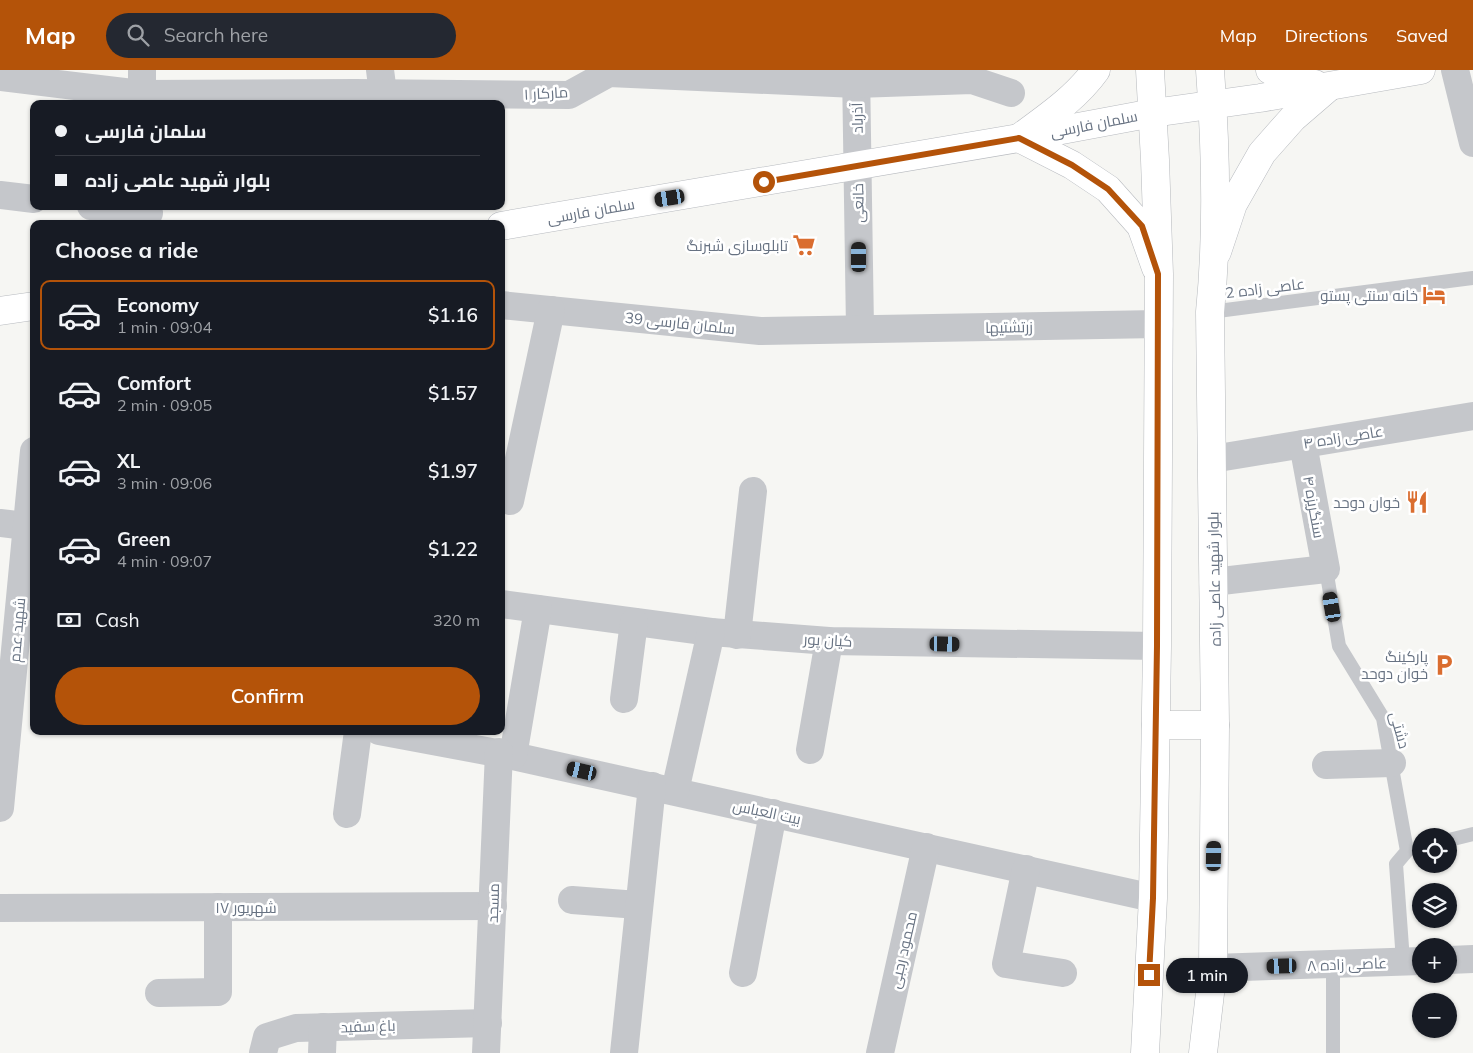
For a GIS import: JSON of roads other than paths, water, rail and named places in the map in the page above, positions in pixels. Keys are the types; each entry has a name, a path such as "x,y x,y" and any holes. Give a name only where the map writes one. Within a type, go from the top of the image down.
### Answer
{"main road":[{"path":"1096,70 1076,93 1058,109 1019,138 1072,165 1108,189 1142,226 1158,274"},
{"path":"1145,1053 1153,898 1159,324 1150,70"},
{"name":"بلوار شهید عاصی زاده","path":"1204,1053 1213,968 1215,726 1210,312 1215,259 1213,105 1210,70"},
{"path":"1270,70 1285,79 1329,87"},
{"name":"سلمان فارسی","path":"505,225 858,166 1153,113 1329,87 1421,70"},
{"path":"1215,259 1234,204 1262,154 1293,118 1329,87"},
{"path":"0,311 30,307"},
{"path":"1156,725 1215,726"}],"street":[{"path":"1455,70 1473,142"},
{"name":"مارکار ۱","path":"0,77 142,89 381,82 569,95 609,73 972,80 1011,93"},
{"name":"آذرباد","path":"856,77 858,166"},
{"name":"خانعی","path":"858,166 860,330"},
{"path":"0,195 30,199"},
{"path":"120,210 149,214"},
{"name":"سلمان فارسی 39","path":"505,305 760,331 860,330"},
{"path":"510,501 551,310"},
{"name":"زرتشتیها","path":"860,330 1159,324"},
{"name":"عاصی زاده ۴","path":"1212,459 1473,416"},
{"name":"سنگریزه ۴","path":"1303,444 1326,569"},
{"path":"624,1053 638,904 663,789 724,634 753,491"},
{"path":"0,523 30,526"},
{"name":"شهید عدم","path":"0,808 23,674 30,526"},
{"path":"1214,582 1326,569"},
{"name":"کیان پور","path":"505,605 724,634 829,642 1157,646"},
{"name":"مسجد","path":"486,1053 493,906 506,754 538,609"},
{"path":"624,699 634,622"},
{"path":"810,750 829,642"},
{"path":"347,814 357,735"},
{"name":"بیت العباس","path":"401,735 506,754 1153,898"},
{"path":"1326,765 1392,763"},
{"path":"743,973 773,813"},
{"name":"محمود رجبی","path":"880,1053 926,847"},
{"path":"1026,870 1006,964 1063,973"},
{"path":"572,900 638,904"},
{"name":"۱۷ شهریور","path":"0,908 493,906"},
{"path":"159,993 218,992 218,907"},
{"path":"1457,960 1473,959"},
{"name":"عاصی زاده ۸","path":"1213,968 1412,961"},
{"name":"باغ سفید","path":"263,1053 267,1037 296,1028 322,1040 488,1023"}],"lane":[{"name":"عاصی زاده 2","path":"1210,312 1473,278"},
{"name":"دشتی","path":"1326,569 1339,646 1383,718 1407,851"},
{"path":"1457,838 1473,834"},
{"path":"1412,850 1407,851 1396,864 1412,961"},
{"path":"1333,964 1333,1053"}],"place":[{"name":"تابلوسازی شبرنگ","path":"804,245"},
{"name":"خانه سنتی پستو","path":"1434,295"},
{"name":"خوان دوحد","path":"1417,502"},
{"name":"پارکینگ خوان دوحد","path":"1444,665"}]}
